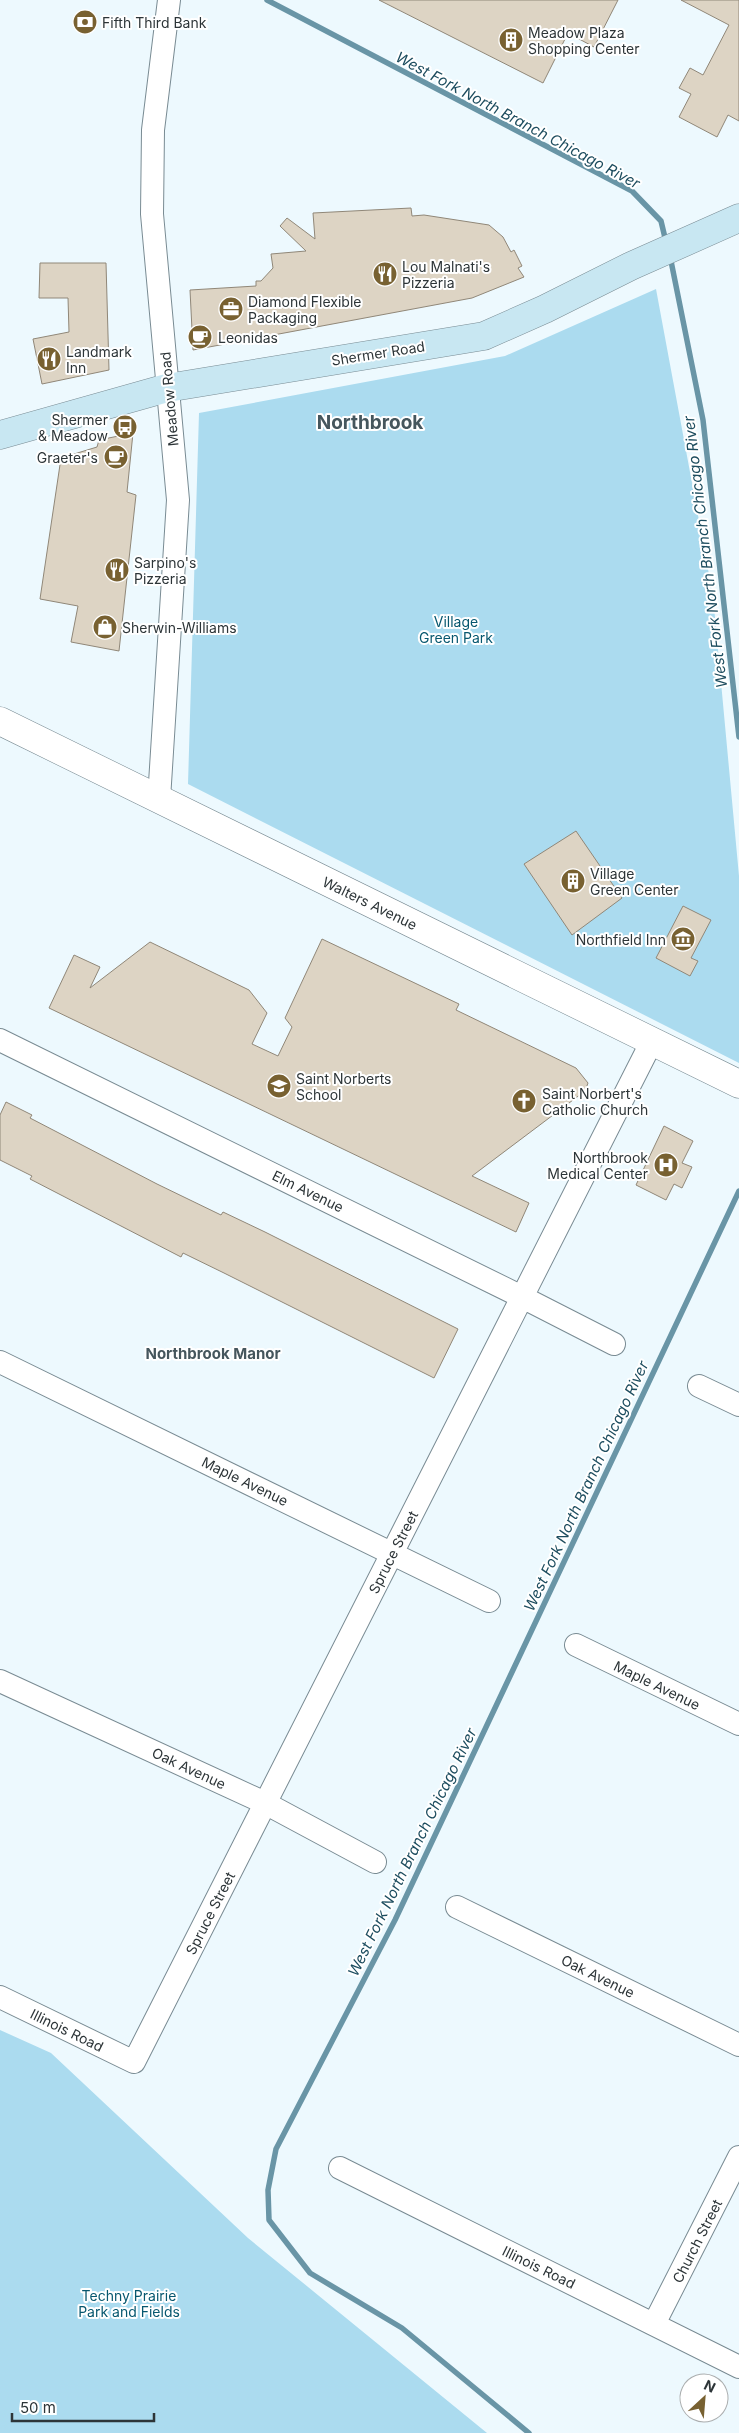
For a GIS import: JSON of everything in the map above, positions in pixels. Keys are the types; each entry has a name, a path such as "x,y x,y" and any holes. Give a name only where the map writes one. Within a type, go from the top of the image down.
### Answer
{"main road":[{"name":"Shermer Road","path":"0,435 167,388 484,336 727,223"}],"street":[{"name":"Meadow Road","path":"159,799 178,500 152,214 153,130 170,0"},
{"name":"Walters Avenue","path":"0,721 739,1084"},
{"name":"Elm Avenue","path":"0,1040 522,1296 614,1344"},
{"name":"Spruce Street","path":"134,2062 652,1041"},
{"name":"Maple Avenue","path":"0,1362 489,1601"},
{"path":"699,1386 739,1405"},
{"name":"Maple Avenue","path":"576,1645 739,1724"},
{"name":"Oak Avenue","path":"0,1682 266,1803 375,1862"},
{"name":"Oak Avenue","path":"457,1907 739,2045"},
{"name":"Illinois Road","path":"0,1997 134,2062"},
{"name":"Church Street","path":"654,2324 739,2156"},
{"name":"Illinois Road","path":"340,2168 739,2367"}],"green space":[{"name":"Village Green Park","path":"656,289 713,596 739,876 739,1063 188,784 199,413 505,356"},
{"name":"Techny Prairie Park and Fields","path":"0,2030 51,2053 248,2238 487,2433 0,2433"}],"building":[{"name":"Meadow Plaza Shopping Center","path":"379,0 618,0 594,47 568,33 543,83"},
{"path":"681,0 739,0 739,121 728,115 717,137 679,117 691,94 679,88 690,68 703,75 729,25"},
{"path":"411,208 412,216 424,215 489,225 503,237 511,252 514,250 522,266 518,268 524,277 472,298 193,350 190,290 256,286 256,281 261,281 273,268 271,254 306,251 280,226 287,218 315,239 313,213"},
{"path":"40,263 106,263 109,370 42,384 33,339 69,332 68,298 39,298"},
{"path":"133,433 127,492 136,495 119,651 71,642 78,606 40,599 61,458 97,447 99,440"},
{"name":"Village Green Center","path":"576,831 622,898 572,935 524,864"},
{"name":"Northfield Inn","path":"683,906 711,920 691,958 698,961 690,976 656,958"},
{"path":"322,939 459,1004 456,1010 576,1068 588,1083 585,1091 472,1176 529,1203 516,1232 49,1008 74,955 100,967 90,988 150,942 249,990 267,1013 252,1044 278,1056 292,1027 285,1018"},
{"path":"6,1102 32,1115 30,1118 157,1184 221,1215 223,1212 265,1232 458,1329 434,1378 183,1253 181,1257 30,1179 32,1176 0,1160 0,1115"},
{"name":"Northbrook Medical Center","path":"664,1126 693,1141 682,1163 692,1167 682,1188 674,1184 666,1200 636,1185"}],"waterway":[{"name":"West Fork North Branch Chicago River","path":"267,0 632,191 661,221 666,242"},
{"name":"West Fork North Branch Chicago River","path":"670,256 703,420 739,737"},
{"name":"West Fork North Branch Chicago River","path":"529,2433 402,2328 310,2273 269,2220 268,2190 276,2149 395,1920 739,1191"}],"place":[{"name":"Fifth Third Bank","path":"85,22"},
{"name":"Meadow Plaza Shopping Center","path":"511,40"},
{"name":"Lou Malnati's Pizzeria","path":"385,274"},
{"name":"Diamond Flexible Packaging","path":"231,309"},
{"name":"Leonidas","path":"200,337"},
{"name":"Landmark Inn","path":"49,359"},
{"name":"Shermer & Meadow","path":"125,427"},
{"name":"Graeter's","path":"116,457"},
{"name":"Sarpino's Pizzeria","path":"117,570"},
{"name":"Sherwin-Williams","path":"105,627"},
{"name":"Village Green Center","path":"573,881"},
{"name":"Northfield Inn","path":"683,939"},
{"name":"Saint Norberts School","path":"279,1086"},
{"name":"Saint Norbert's Catholic Church","path":"524,1101"},
{"name":"Northbrook Medical Center","path":"666,1165"}],"district":[{"name":"Northbrook","path":"370,422"},
{"name":"Northbrook Manor","path":"213,1353"}]}
